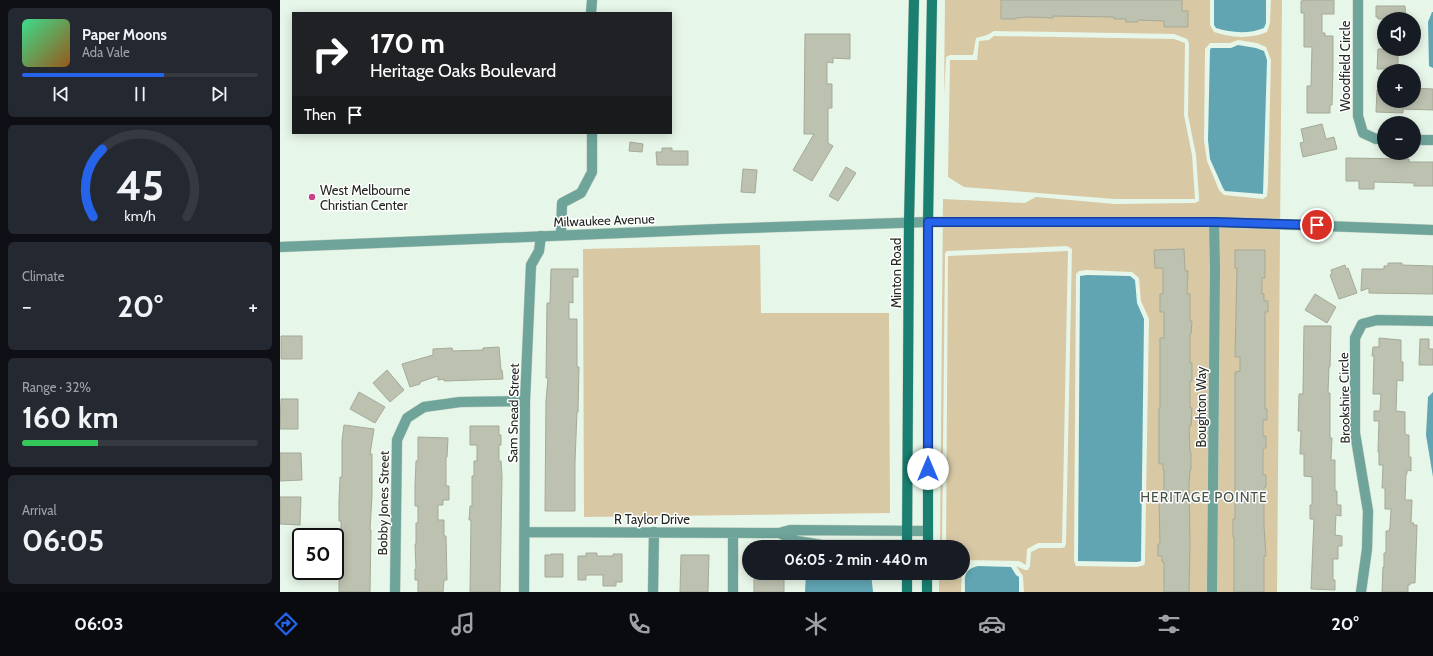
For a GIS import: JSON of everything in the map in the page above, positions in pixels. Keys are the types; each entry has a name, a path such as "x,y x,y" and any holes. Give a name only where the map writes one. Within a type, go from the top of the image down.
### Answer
{"main road":[{"name":"Minton Road","path":"907,540 909,222 914,0"},
{"path":"928,540 928,222 932,0"},
{"path":"907,580 907,592"},
{"path":"927,580 927,592"}],"street":[{"path":"592,0 592,12"},
{"name":"Woodfield Circle","path":"1358,0 1358,116 1363,133 1377,139"},
{"path":"562,235 562,203 581,193 592,172 592,134"},
{"path":"1421,140 1433,140"},
{"name":"Milwaukee Avenue","path":"280,247 909,222 1214,222 1433,230"},
{"name":"Boughton Way","path":"1212,592 1214,222"},
{"name":"Sam Snead Street","path":"524,592 525,401 531,265 539,251 541,236"},
{"name":"Brookshire Circle","path":"1361,592 1367,549 1368,511 1355,433 1355,338 1362,324 1377,320 1433,321"},
{"name":"Bobby Jones Street","path":"395,592 397,440 408,418 424,406 460,402 525,401"},
{"name":"R Taylor Drive","path":"524,532 780,533 790,530 928,531"},
{"path":"816,540 817,530"},
{"path":"855,540 856,530"},
{"path":"654,532 654,592"},
{"path":"733,533 733,592"},
{"name":"R Taylor Drive","path":"780,533 795,540"}],"shaded area":[{"path":"945,0 1210,0 1210,25 1214,32 1227,36 1247,37 1267,32 1270,23 1271,0 1282,0 1277,592 1024,592 1023,576 1016,566 1028,570 1030,566 1031,552 1039,548 1062,548 1065,547 1066,543 1072,249 1067,246 947,251 945,253 942,540 940,540 943,199 1025,203 1036,197 1115,204 1195,203 1199,201 1196,155 1188,115 1189,43 1187,39 1174,34 994,31 976,38 973,55 950,55 946,57 944,96","holes":["1238,40 1257,43 1266,47 1271,60 1268,184 1267,196 1263,199 1224,195 1219,190 1207,161 1204,141 1205,49 1210,43 1230,43","1087,270 1132,272 1139,278 1141,301 1149,319 1145,562 1144,565 1137,567 1076,566 1074,561 1076,274 1079,271"]},
{"path":"994,36 1174,39 1185,43 1184,115 1192,155 1195,199 1115,199 964,187 948,177 950,60 977,60 979,41 989,40"},
{"path":"760,245 761,313 889,313 890,513 584,517 583,249"},
{"path":"1068,251 1062,543 1038,543 1027,549 1026,565 1019,561 970,560 970,540 946,540 948,256"},
{"path":"939,580 962,580 961,592 939,592"}],"water":[{"path":"1214,0 1266,0 1266,23 1264,28 1240,32 1216,28 1214,25"},
{"path":"1432,12 1433,68 1429,66 1428,22"},
{"path":"1238,45 1264,51 1267,60 1263,194 1225,191 1210,159 1208,140 1210,50 1211,48 1231,48"},
{"path":"1080,276 1130,276 1135,280 1137,303 1144,319 1141,561 1137,562 1078,561"},
{"path":"1433,392 1433,477 1426,435 1428,397"},
{"path":"978,566 1011,567 1019,577 1019,592 965,592 965,580 970,580 970,570"},
{"path":"806,580 872,580 873,592 805,592"}],"building":[{"path":"1001,0 1182,0 1182,11 1188,11 1188,27 1164,27 1164,21 1138,20 1138,22 1126,22 1126,19 1114,19 1114,17 1053,16 1053,18 1028,17 1001,19"},
{"path":"1334,0 1334,14 1322,14 1322,33 1325,33 1325,36 1333,36 1332,105 1330,105 1330,113 1307,113 1307,86 1311,86 1312,47 1304,47 1304,13 1301,13 1301,1"},
{"path":"1376,6 1405,6 1405,12 1377,12 1376,17"},
{"path":"805,34 850,34 850,59 833,58 833,63 827,62 827,84 832,84 832,108 828,108 828,143 833,146 812,181 793,170 814,134 804,134"},
{"path":"1378,56 1398,56 1398,64 1377,64"},
{"path":"1421,88 1433,89 1433,110 1403,109 1403,113 1376,112 1377,90 1377,108 1421,108"},
{"path":"1322,124 1326,139 1334,137 1337,149 1303,157 1300,143 1304,142 1301,129"},
{"path":"630,142 643,144 642,152 629,151"},
{"path":"662,148 672,148 672,151 688,151 688,165 657,165 656,152 662,152"},
{"path":"1346,158 1433,162 1433,186 1414,186 1414,183 1374,182 1374,189 1359,189 1359,181 1346,181"},
{"path":"846,167 856,173 838,201 829,196"},
{"path":"743,169 757,170 755,193 741,192"},
{"path":"1184,249 1185,271 1188,271 1187,294 1190,294 1190,321 1192,321 1190,334 1190,363 1192,363 1192,381 1190,381 1190,408 1192,408 1191,426 1189,426 1191,470 1189,484 1189,592 1164,592 1164,562 1162,562 1162,556 1158,556 1158,544 1160,544 1159,497 1164,497 1164,470 1163,464 1159,464 1160,338 1164,338 1164,312 1160,312 1160,294 1163,294 1163,268 1155,268 1154,250"},
{"path":"1235,250 1265,250 1265,278 1262,278 1262,294 1264,294 1264,301 1268,301 1268,312 1265,312 1265,409 1267,409 1267,420 1263,420 1263,436 1266,436 1266,448 1263,448 1263,475 1266,475 1266,487 1264,487 1266,556 1264,556 1264,592 1234,592 1233,519 1235,519 1235,372 1240,371 1240,357 1235,357 1237,268 1235,268"},
{"path":"1388,263 1433,266 1433,294 1369,293 1369,288 1361,291 1362,269 1384,269 1384,266 1388,266"},
{"path":"1345,265 1346,269 1348,268 1357,293 1339,299 1330,275 1332,274 1331,270"},
{"path":"551,269 578,269 578,277 573,277 573,303 569,302 569,319 577,319 577,367 579,367 575,461 575,511 545,511 546,401 548,378 546,378 547,303 550,303"},
{"path":"1315,294 1336,307 1327,323 1305,310"},
{"path":"1304,326 1331,326 1328,393 1330,393 1330,438 1332,438 1331,460 1335,460 1335,491 1337,491 1337,505 1341,505 1341,516 1336,515 1335,535 1342,536 1342,546 1338,546 1338,559 1333,559 1333,580 1335,580 1335,590 1311,589 1314,519 1310,519 1310,505 1312,505 1312,477 1304,476 1304,454 1300,454 1301,431 1298,431 1299,394 1303,394"},
{"path":"281,336 302,336 302,359 281,359"},
{"path":"1379,338 1401,340 1403,381 1397,380 1396,411 1405,412 1405,433 1406,435 1409,435 1409,457 1411,457 1411,471 1407,470 1406,474 1405,500 1412,500 1411,523 1414,523 1413,525 1417,525 1415,583 1410,583 1410,585 1408,585 1408,592 1382,592 1384,553 1386,553 1386,531 1389,531 1390,527 1391,509 1385,509 1385,488 1382,488 1383,465 1379,465 1378,452 1379,421 1374,421 1374,411 1380,411 1381,394 1373,394 1374,356 1372,356 1373,347 1379,347"},
{"path":"1420,339 1429,339 1429,349 1433,349 1433,365 1419,365"},
{"path":"499,347 503,379 444,381 444,379 438,380 438,376 410,387 402,364 433,355 433,349 452,348 453,351 483,350 483,348"},
{"path":"387,370 404,390 390,402 373,383"},
{"path":"359,392 385,407 375,423 350,409"},
{"path":"281,399 298,399 298,429 280,429"},
{"path":"344,425 374,429 370,454 372,454 372,496 370,530 370,592 339,592 339,580 344,580 344,528 341,528 341,521 339,521 340,477 342,477 342,441"},
{"path":"470,426 499,426 499,435 501,435 501,445 499,445 499,461 501,461 502,476 500,592 470,592 471,520 469,520 470,506 472,506 472,476 474,476 474,461 477,461 477,445 470,445"},
{"path":"418,437 448,438 446,457 446,486 449,486 449,500 443,500 443,505 438,505 438,520 444,520 444,536 446,536 447,580 444,580 443,592 418,592 418,580 415,580 415,544 416,523 418,523 418,506 415,506 415,486 416,461 418,461"},
{"path":"280,453 301,453 302,480 280,481"},
{"path":"280,497 301,497 300,525 280,524"},
{"path":"586,553 597,553 597,556 613,556 613,554 622,554 622,582 616,582 616,586 603,586 603,575 586,575 586,580 578,580 578,556 586,556"},
{"path":"563,554 563,577 545,577 545,555"},
{"path":"681,555 709,555 708,592 680,592"},
{"path":"754,580 784,580 784,592 754,592"}],"place":[{"name":"West Melbourne Christian Center","path":"312,197"}],"district":[{"name":"HERITAGE POINTE","path":"1204,497"}],"route":[{"path":"928,469 928,222 1214,222 1317,225"}]}
